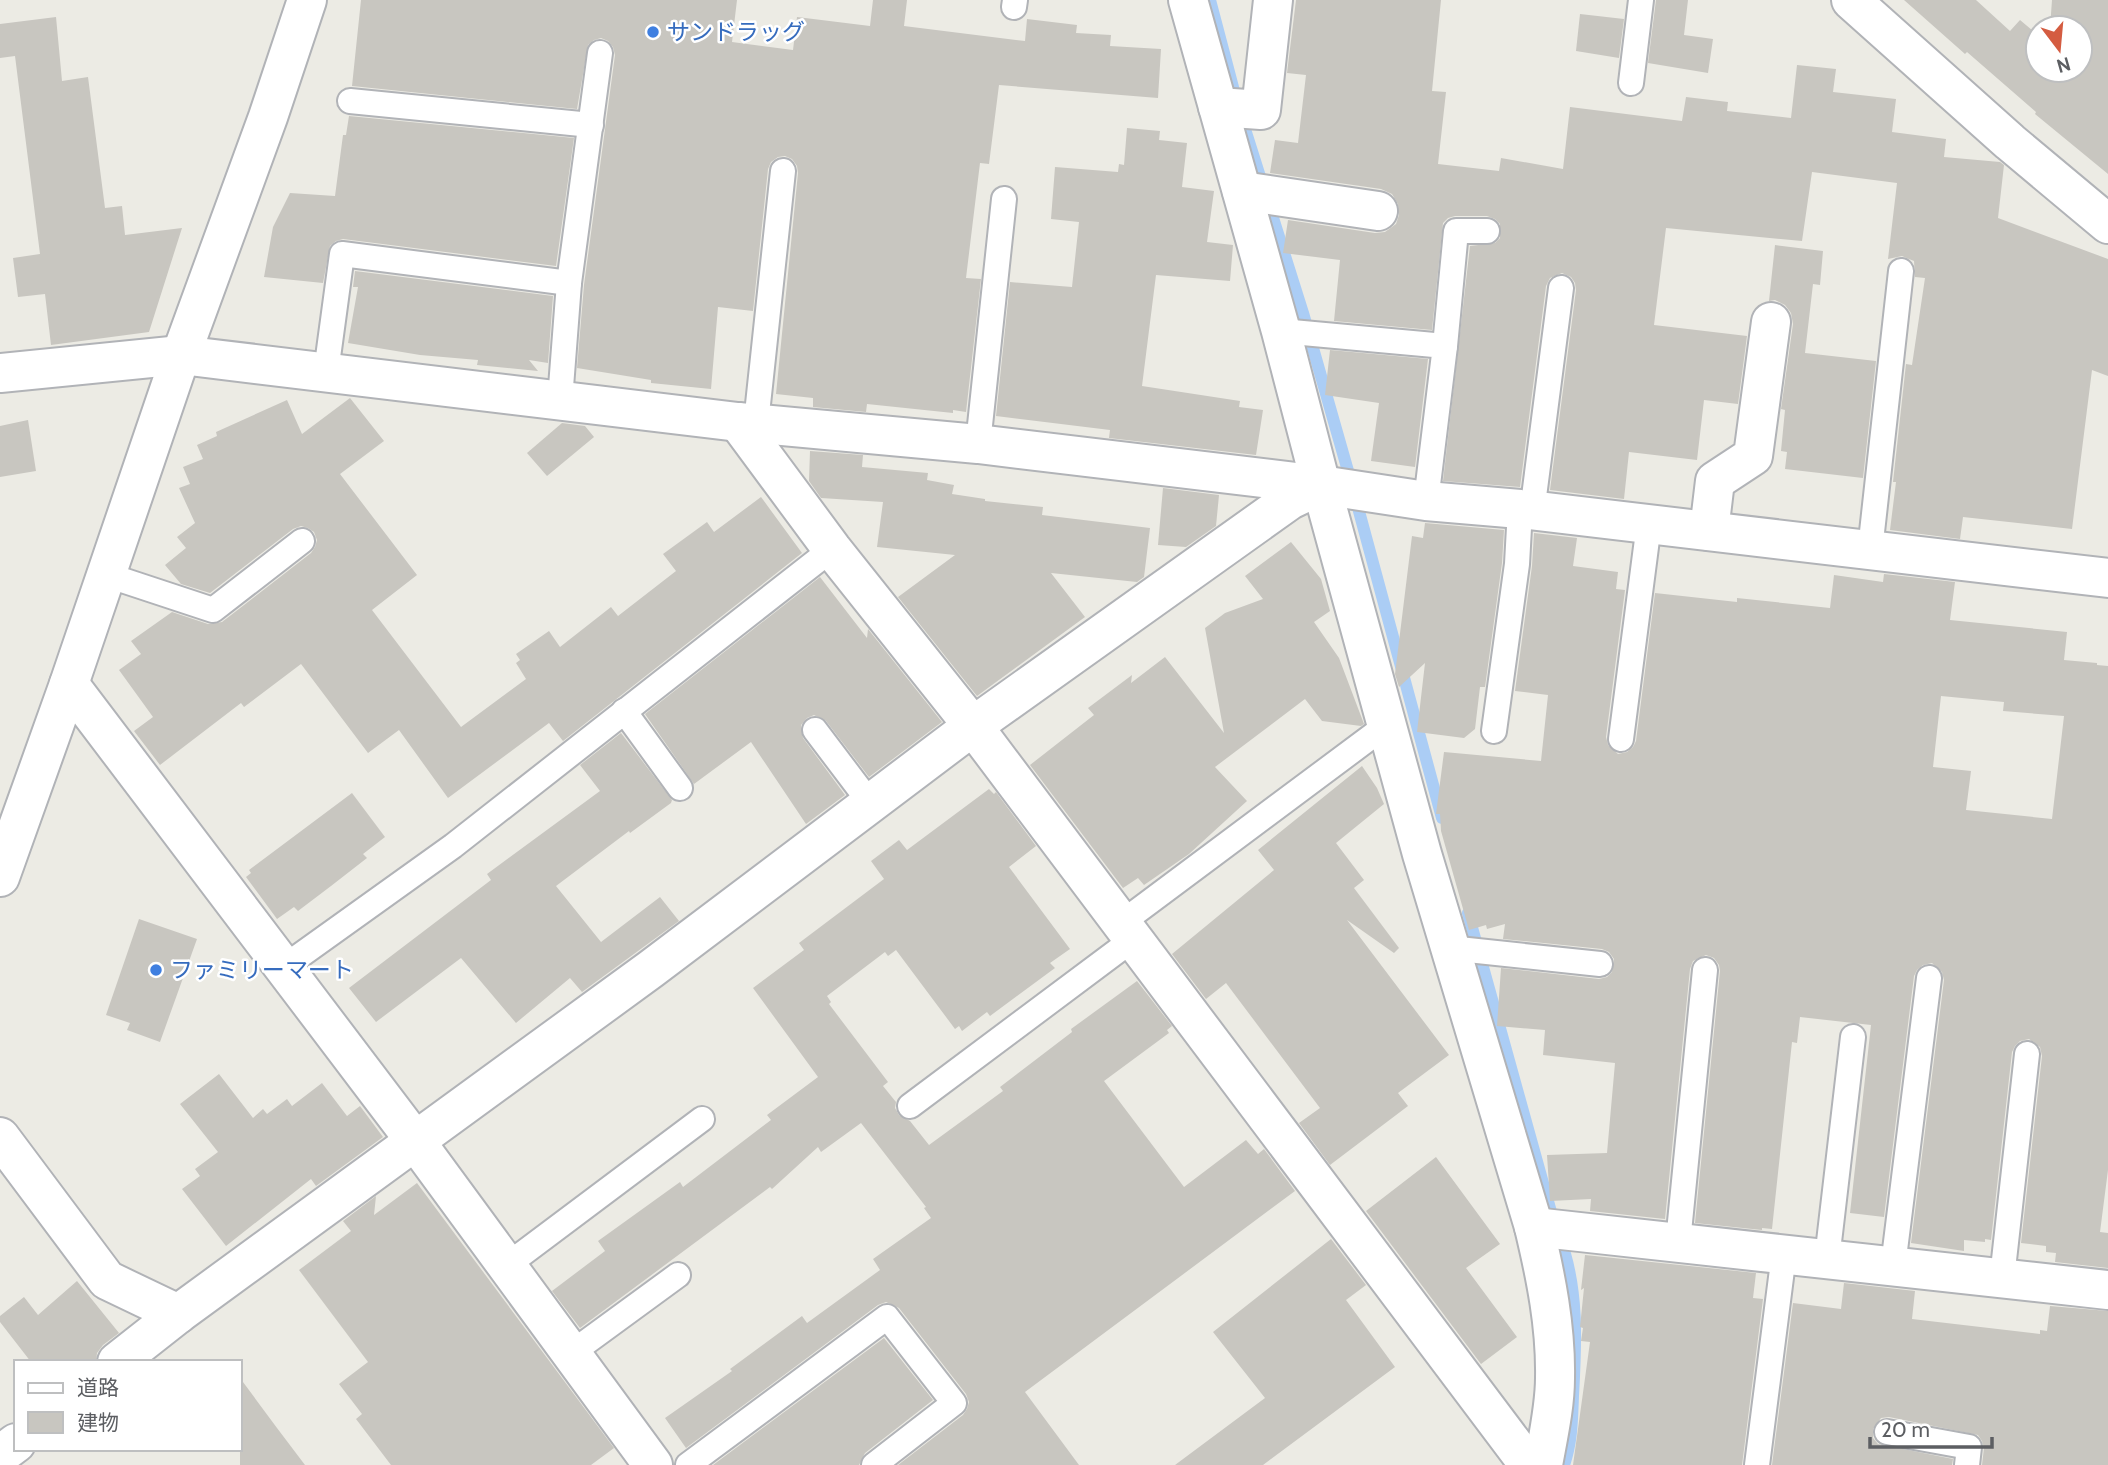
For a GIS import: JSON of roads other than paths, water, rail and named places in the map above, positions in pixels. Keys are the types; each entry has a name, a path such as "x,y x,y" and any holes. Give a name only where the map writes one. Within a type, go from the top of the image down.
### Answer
{"street":[{"path":"0,877 307,0"},
{"path":"1188,0 1449,948 1545,1270 1553,1325 1555,1380 1544,1465"},
{"path":"1218,107 1261,110 1273,0"},
{"path":"1851,0 2010,142 2108,224"},
{"path":"1242,191 1378,211"},
{"path":"1709,531 1715,481 1753,456 1771,322"},
{"path":"0,373 181,355 747,422 978,444 1321,485 1426,501 1649,524 2108,578"},
{"path":"747,422 832,549 973,726 1529,1465"},
{"path":"120,1360 178,1314 651,970 973,726 1290,500 1321,485"},
{"path":"69,684 416,1142 653,1465"},
{"path":"0,1137 107,1280 178,1314"},
{"path":"1534,1227 2108,1290"}],"lane":[{"path":"1630,83 1641,0"},
{"path":"560,400 569,284 600,53"},
{"path":"350,101 591,125"},
{"path":"747,422 783,171"},
{"path":"978,444 1004,199"},
{"path":"1426,501 1457,231 1487,231"},
{"path":"326,372 342,254 569,284"},
{"path":"1870,550 1901,271"},
{"path":"1494,731 1517,564 1561,288"},
{"path":"1281,331 1445,345"},
{"path":"1621,739 1649,524"},
{"path":"107,575 214,610 302,541"},
{"path":"284,967 453,846 832,549"},
{"path":"624,711 680,788"},
{"path":"910,1107 1388,724"},
{"path":"815,730 871,804"},
{"path":"1449,948 1600,964"},
{"path":"1678,1242 1705,970"},
{"path":"1894,1266 1929,978"},
{"path":"1827,1259 1853,1037"},
{"path":"2002,1278 2027,1054"},
{"path":"506,1266 702,1119"},
{"path":"1757,1465 1784,1254"},
{"path":"570,1354 678,1275"},
{"path":"688,1465 887,1317 954,1404 874,1465"},
{"path":"1887,1432 1969,1447 1967,1465"}],"waterway":[{"path":"1210,0 1239,110 1303,313 1350,478 1442,818"},
{"path":"1468,913 1553,1219"},
{"path":"1559,1236 1570,1275 1575,1315 1571,1431 1564,1465"}],"place":[{"name":"サンドラッグ","path":"653,32"},
{"name":"ファミリーマート","path":"156,970"}]}
